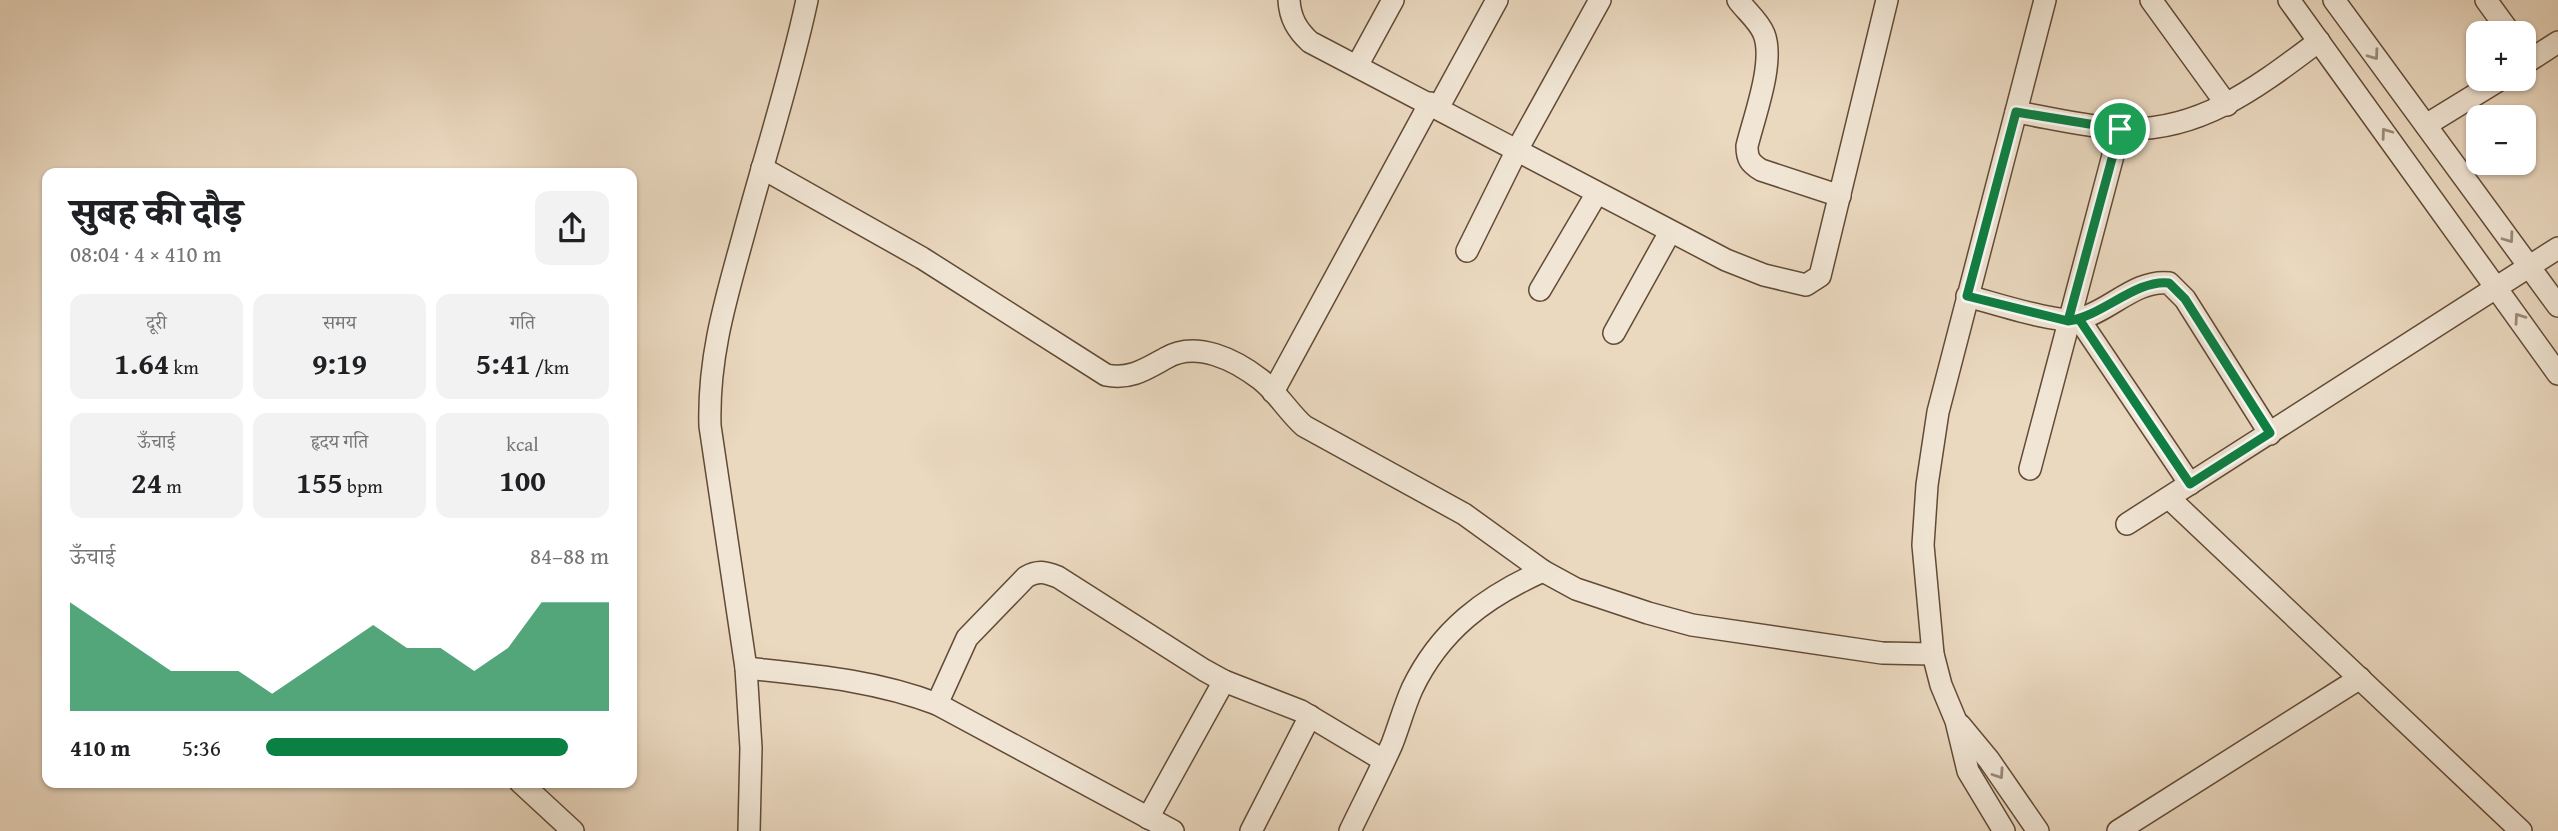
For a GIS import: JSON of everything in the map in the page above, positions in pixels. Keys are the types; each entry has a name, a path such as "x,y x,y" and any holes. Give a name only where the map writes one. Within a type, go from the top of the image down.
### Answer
{"street":[{"path":"749,831 751,748 746,668 710,426 709,388 716,340 807,0"},
{"path":"1289,0 1290,12 1298,31 1310,42 1726,260 1764,275 1806,285 1820,276 1887,0"},
{"path":"1357,66 1393,0"},
{"path":"1273,392 1434,106 1497,0"},
{"path":"1467,251 1517,150 1600,0"},
{"path":"1738,0 1765,34 1768,51 1747,156 1752,164 1761,170 1840,195"},
{"path":"2004,831 1968,771 1956,721 1941,685 1933,654 1923,545 1927,485 1938,412 2045,0"},
{"path":"2151,0 2227,105"},
{"path":"2289,0 2558,374"},
{"path":"2334,0 2558,306"},
{"path":"2486,0 2502,21"},
{"path":"2016,112 2120,129 2163,127 2189,121 2256,89 2319,41"},
{"path":"2536,54 2558,42"},
{"path":"2426,125 2481,91"},
{"path":"2030,469 2073,320 2120,129"},
{"path":"762,168 922,258 1106,375 1122,377 1137,374 1173,353 1189,350 1224,359 1261,379 1288,413 1304,426 1464,514 1543,571 1576,589 1648,614 1692,625 1882,653 1933,654"},
{"path":"1540,290 1597,193"},
{"path":"1614,333 1670,232"},
{"path":"2127,524 2558,248"},
{"path":"1967,296 2073,320 2151,283 2169,283 2185,299 2270,433"},
{"path":"2073,320 2190,484"},
{"path":"2169,498 2360,678 2510,828"},
{"path":"1350,831 1411,692 1443,641 1463,619 1487,600 1543,571"},
{"path":"937,704 967,638 1034,572 1058,577 1224,681 1310,716 1383,760"},
{"path":"746,668 838,678 901,690 937,704 1173,831"},
{"path":"2118,831 2360,678"},
{"path":"1148,818 1224,681"},
{"path":"1251,831 1310,716"},
{"path":"1956,721 1989,760 2038,831"},
{"path":"526,788 573,831"}],"route":[{"path":"2120,129 2016,112 1967,296 2068,321 2079,319 2190,484 2270,433 2185,299 2169,283 2151,283 2094,314 2068,321 2120,129"}]}
